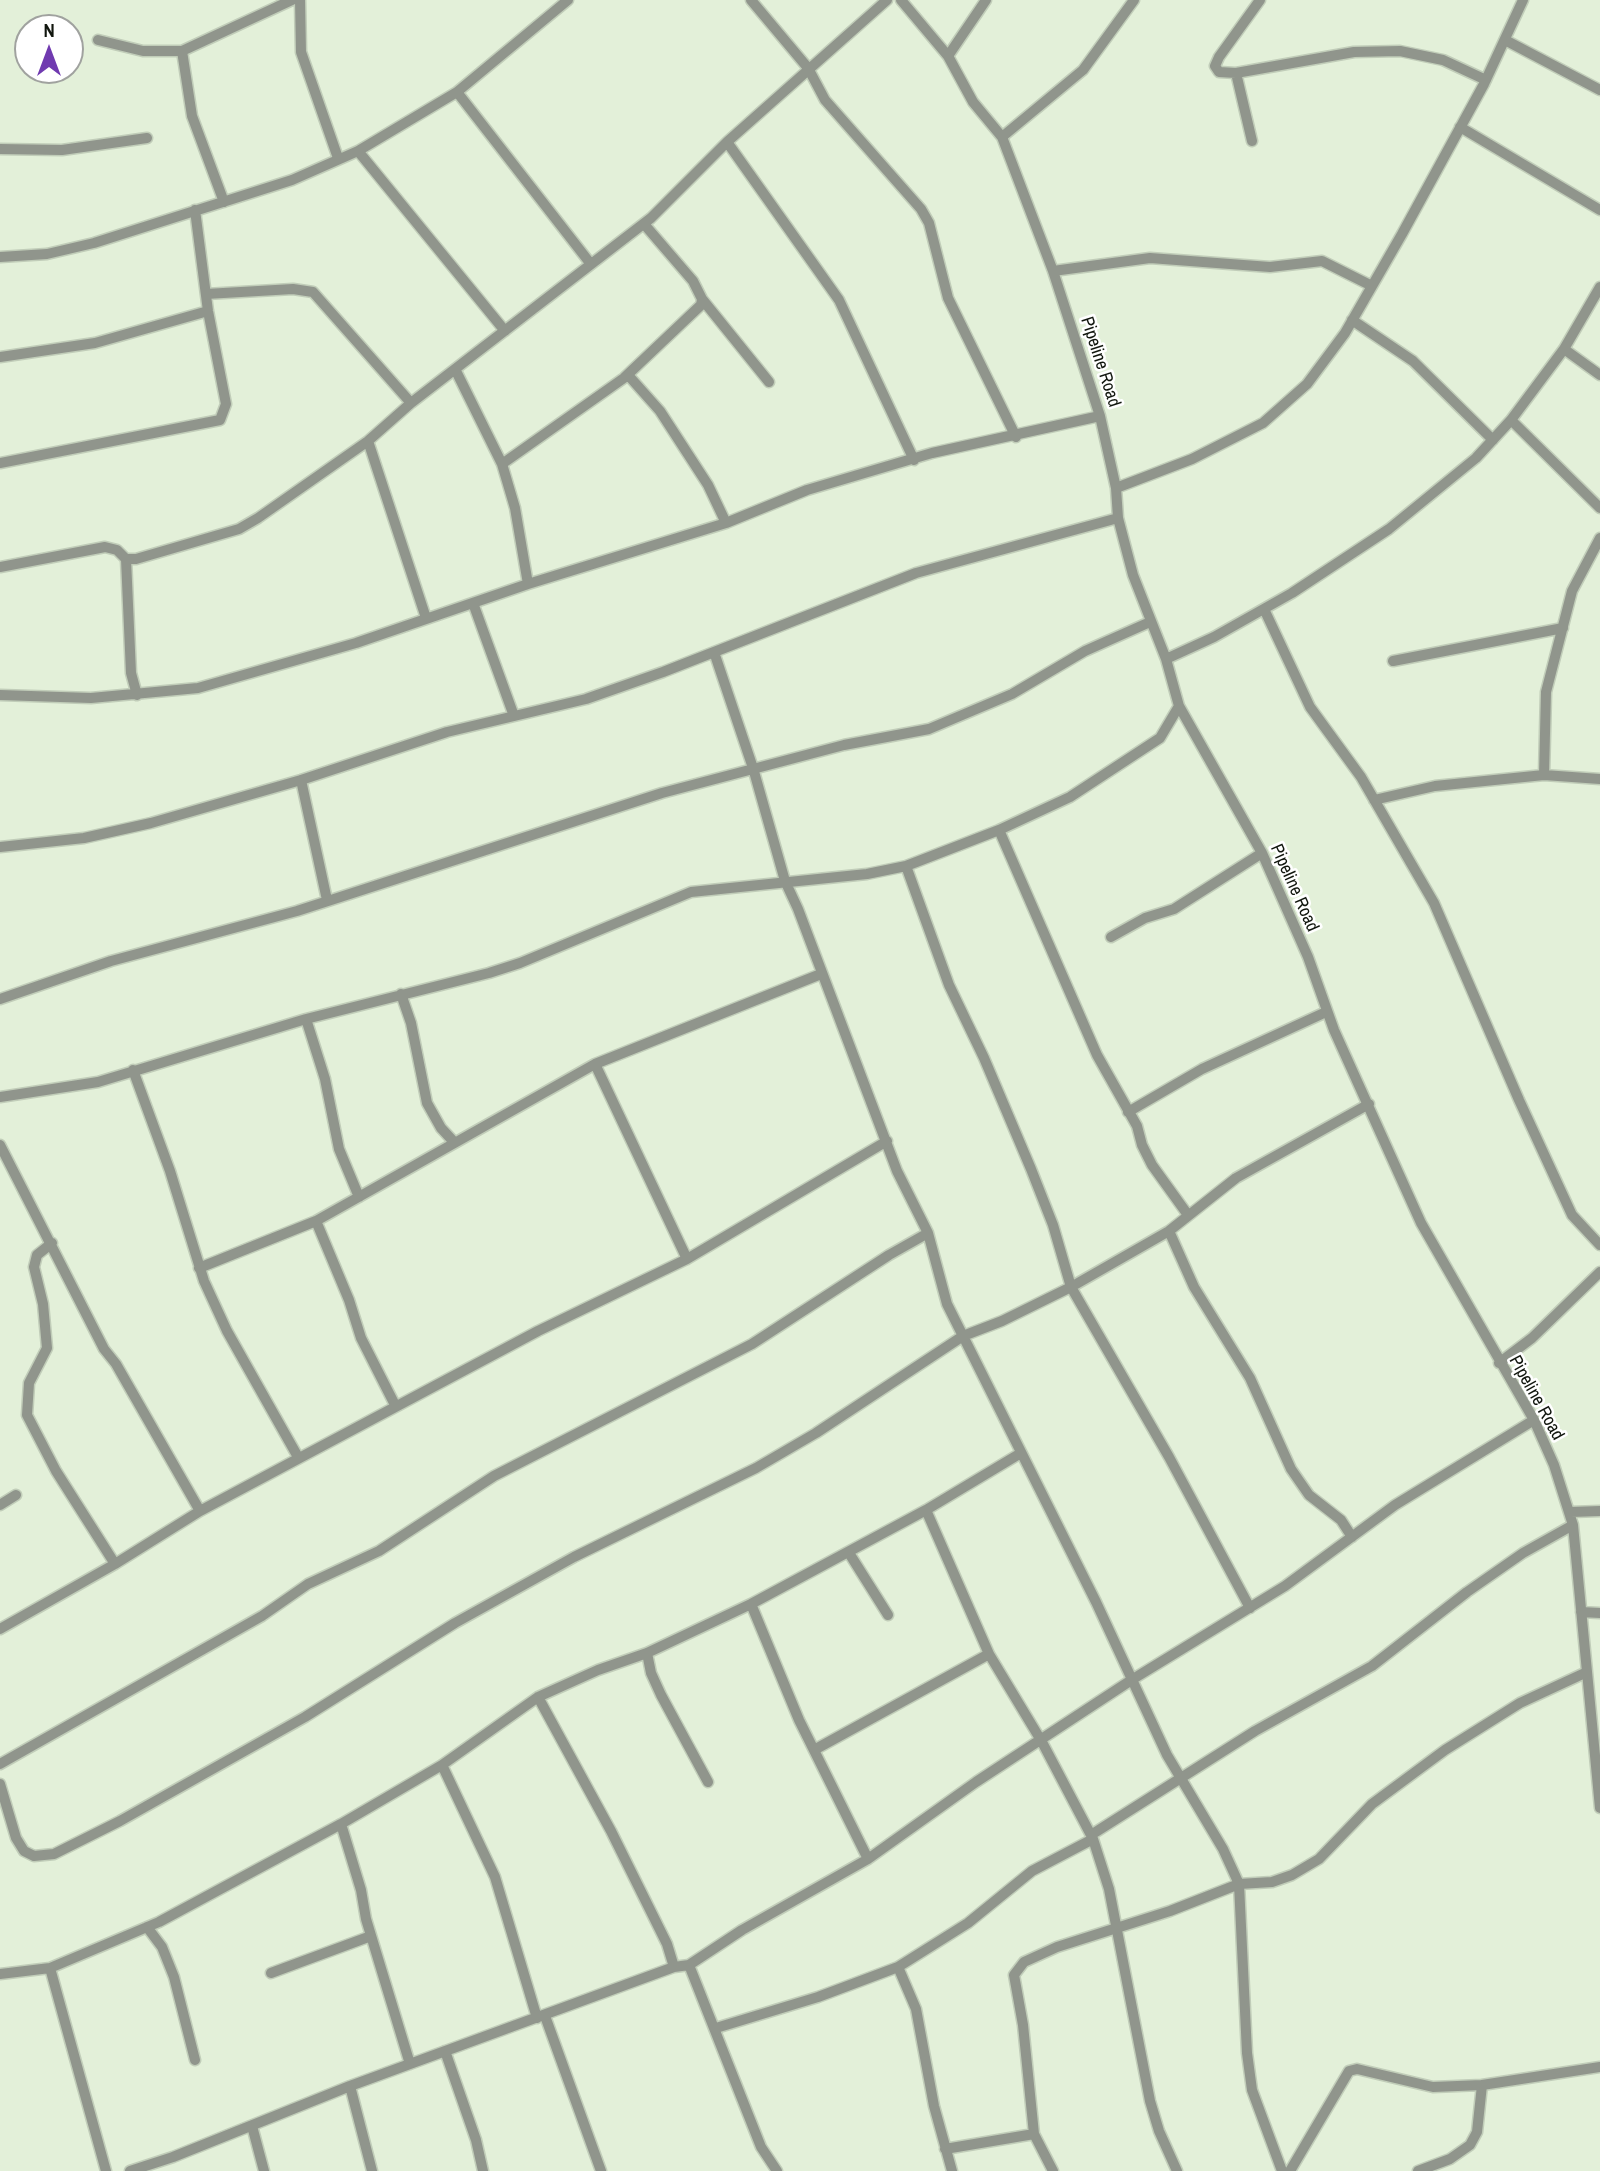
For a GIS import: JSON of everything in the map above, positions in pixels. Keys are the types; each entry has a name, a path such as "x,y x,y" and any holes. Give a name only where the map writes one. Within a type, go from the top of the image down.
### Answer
{"street":[{"path":"98,40 143,51 182,51 292,0"},
{"path":"300,0 301,52 338,158"},
{"path":"0,257 47,254 94,243 292,180 358,151 457,92 568,0"},
{"path":"751,0 808,68 825,100 925,216 948,298 1016,437"},
{"path":"126,559 136,559 239,529 258,519 368,440 411,403 644,224 727,142 887,0"},
{"name":"Pipeline Road","path":"901,0 948,56 973,102 1002,137 1053,271 1101,416 1116,488 1118,518 1150,622 1166,659 1179,706 1262,853 1308,957 1326,1012 1421,1223 1534,1420 1571,1512 1587,1672 1596,1727 1600,1808"},
{"path":"948,56 986,0"},
{"path":"1002,137 1083,70 1134,0"},
{"path":"1260,0 1215,66 1219,72 1236,73 1354,52 1400,51 1443,60 1486,79"},
{"path":"1116,488 1192,460 1263,423 1307,384 1352,320 1486,79 1523,0"},
{"path":"1505,40 1600,90"},
{"path":"182,51 192,116 224,202"},
{"path":"1236,73 1252,141"},
{"path":"457,92 590,263"},
{"path":"1460,127 1600,210"},
{"path":"0,149 62,150 147,138"},
{"path":"727,142 839,300 914,460"},
{"path":"358,151 505,331"},
{"path":"0,463 220,420 226,404 208,312 195,210"},
{"path":"644,224 693,281 702,299 769,382"},
{"path":"1053,271 1150,258 1270,267 1322,261 1370,285"},
{"path":"1166,659 1264,609 1389,529 1476,458 1511,420 1564,349 1600,287"},
{"path":"206,294 292,289 313,292 411,403"},
{"path":"502,464 628,374 701,305 702,299"},
{"path":"0,357 95,343 208,312"},
{"path":"1352,320 1413,361 1493,440"},
{"path":"1564,349 1600,375"},
{"path":"456,371 502,464 515,508 528,584"},
{"path":"628,374 660,411 708,485 726,523"},
{"path":"0,695 91,698 198,688 356,643 528,584 726,523 807,490 914,460 1101,416"},
{"path":"1511,420 1600,508"},
{"path":"368,440 426,618"},
{"path":"0,847 84,838 151,823 301,780 447,732 586,699 916,573 1118,518"},
{"path":"1545,775 1546,692 1572,591 1600,538"},
{"path":"0,567 105,547 117,550 126,559 131,673 137,695"},
{"path":"472,603 514,716"},
{"path":"1264,609 1310,707 1361,777 1434,903 1496,1042 1518,1100 1572,1215 1600,1245"},
{"path":"0,999 111,961 195,941 662,793 844,745 929,729 1012,694 1086,652 1150,622"},
{"path":"1393,661 1563,628"},
{"path":"714,652 753,768 785,881 897,1171 928,1233 937,1274 963,1336 1179,1777 1223,1849 1239,1884 1247,2053 1252,2090 1282,2171"},
{"path":"0,1097 98,1082 306,1019 520,963 691,892 867,874 906,866 999,830 1070,797 1160,738 1179,706"},
{"path":"1374,800 1435,786 1545,775 1600,779"},
{"path":"301,780 327,900"},
{"path":"999,830 1063,972 1078,1013 1152,1165 1188,1215"},
{"path":"1111,937 1145,918 1174,909 1262,853"},
{"path":"906,866 949,985 1031,1169 1071,1287 1169,1457 1250,1608"},
{"path":"199,1268 316,1221 595,1063 821,974"},
{"path":"401,994 411,1023 427,1102 441,1128 454,1142"},
{"path":"1128,1112 1202,1069 1326,1012"},
{"path":"306,1019 326,1079 339,1149 359,1196"},
{"path":"595,1063 687,1259"},
{"path":"133,1070 170,1171 199,1268 228,1331 298,1457"},
{"path":"0,1784 16,1838 24,1850 34,1856 54,1854 121,1821 305,1717 455,1623 574,1557 756,1468 816,1433 963,1336 1002,1321 1071,1287 1169,1231 1237,1178 1368,1104"},
{"path":"0,1629 200,1511 298,1457 538,1331 687,1259 887,1141"},
{"path":"0,1145 104,1349 116,1364 200,1511"},
{"path":"316,1221 349,1300 361,1338 395,1405"},
{"path":"1169,1231 1194,1287 1250,1378 1291,1469 1309,1495 1340,1520 1352,1536"},
{"path":"0,1764 262,1616 308,1584 379,1551 494,1476 751,1344 928,1233"},
{"path":"52,1243 37,1255 34,1267 43,1304 47,1349 29,1382 27,1415 56,1471 115,1563"},
{"path":"1499,1363 1532,1338 1600,1272"},
{"path":"130,2171 155,2168 350,2086 674,1967 689,1965 742,1930 868,1859 976,1782 1042,1742 1133,1679 1250,1608 1447,1471 1534,1420"},
{"path":"0,1974 50,1968 147,1927 341,1824 442,1765 538,1697 598,1670 647,1653 751,1604 926,1510 1021,1453"},
{"path":"0,1505 16,1495"},
{"path":"926,1510 989,1654 1042,1742 1092,1837 1109,1889 1150,2101 1159,2131 1177,2171"},
{"path":"1571,1512 1600,1511"},
{"path":"716,2028 818,1997 898,1967 968,1923 1032,1871 1092,1837 1179,1777 1372,1666 1466,1592 1523,1553 1573,1525"},
{"path":"849,1553 888,1615"},
{"path":"751,1604 814,1750 868,1859"},
{"path":"1581,1612 1600,1613"},
{"path":"647,1653 651,1673 661,1695 708,1783"},
{"path":"814,1750 989,1654"},
{"path":"1053,2171 1034,2134 1023,2025 1014,1975 1024,1962 1037,1955 1239,1884 1272,1882 1319,1859 1372,1804 1445,1750 1520,1703 1587,1672"},
{"path":"538,1697 611,1831 667,1944 674,1967"},
{"path":"442,1765 495,1877 541,2017 601,2171"},
{"path":"341,1824 361,1890 371,1936 410,2064"},
{"path":"147,1927 162,1947 174,1977 195,2060"},
{"path":"271,1973 371,1936"},
{"path":"689,1965 761,2147 777,2171"},
{"path":"898,1967 916,2009 952,2171"},
{"path":"50,1968 106,2171"},
{"path":"445,2051 476,2140 483,2171"},
{"path":"1290,2171 1349,2071 1357,2069 1433,2087 1482,2085 1600,2067"},
{"path":"1418,2171 1450,2159 1470,2145 1477,2132 1482,2085"},
{"path":"350,2086 372,2171"},
{"path":"252,2126 264,2171"},
{"path":"945,2149 1034,2134"}]}
